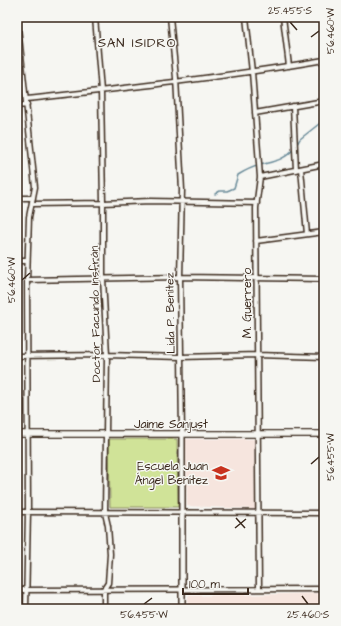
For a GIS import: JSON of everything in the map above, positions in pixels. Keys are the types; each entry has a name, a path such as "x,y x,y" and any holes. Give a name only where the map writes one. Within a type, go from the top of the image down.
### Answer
{"main road":[{"name":"Jaime Sanjust","path":"17,434 324,434"}],"street":[{"path":"17,17 27,99 35,187 29,217 27,261 28,512 26,609"},
{"name":"Doctor Facundo Insfrán","path":"95,17 101,91 103,278 106,355 105,513 110,554 108,583 104,590 104,609"},
{"name":"Lida P. Benítez","path":"170,17 176,82 182,202 180,276 183,513 182,609"},
{"name":"M. Guerrero","path":"246,17 260,177 257,203 256,242 259,589"},
{"path":"283,17 289,66"},
{"path":"323,20 324,27"},
{"path":"27,99 176,82 252,72 324,60"},
{"path":"255,113 324,100"},
{"path":"17,106 27,105"},
{"path":"293,106 295,145 307,234"},
{"path":"260,177 324,164"},
{"path":"17,198 33,198"},
{"path":"32,204 150,201 257,203"},
{"path":"256,242 324,232"},
{"path":"17,261 27,261"},
{"path":"27,280 180,276 324,279"},
{"path":"17,356 324,356"},
{"path":"17,512 324,513"},
{"path":"17,590 324,589"}],"shaded area":[{"name":"Escuela Juan Ángel Benítez","path":"186,439 254,439 255,509 187,506"},
{"path":"324,593 324,609 188,609 188,596"}],"green space":[{"path":"109,439 177,439 178,507 110,507"}],"waterway":[{"path":"296,146 300,139 324,120"},
{"path":"215,194 220,191 227,191 234,188 238,175 241,173 254,167 280,159 288,155 294,148"}],"place":[{"name":"Escuela Juan Ángel Benítez","path":"221,473"}],"district":[{"name":"SAN ISIDRO","path":"137,42"}]}
